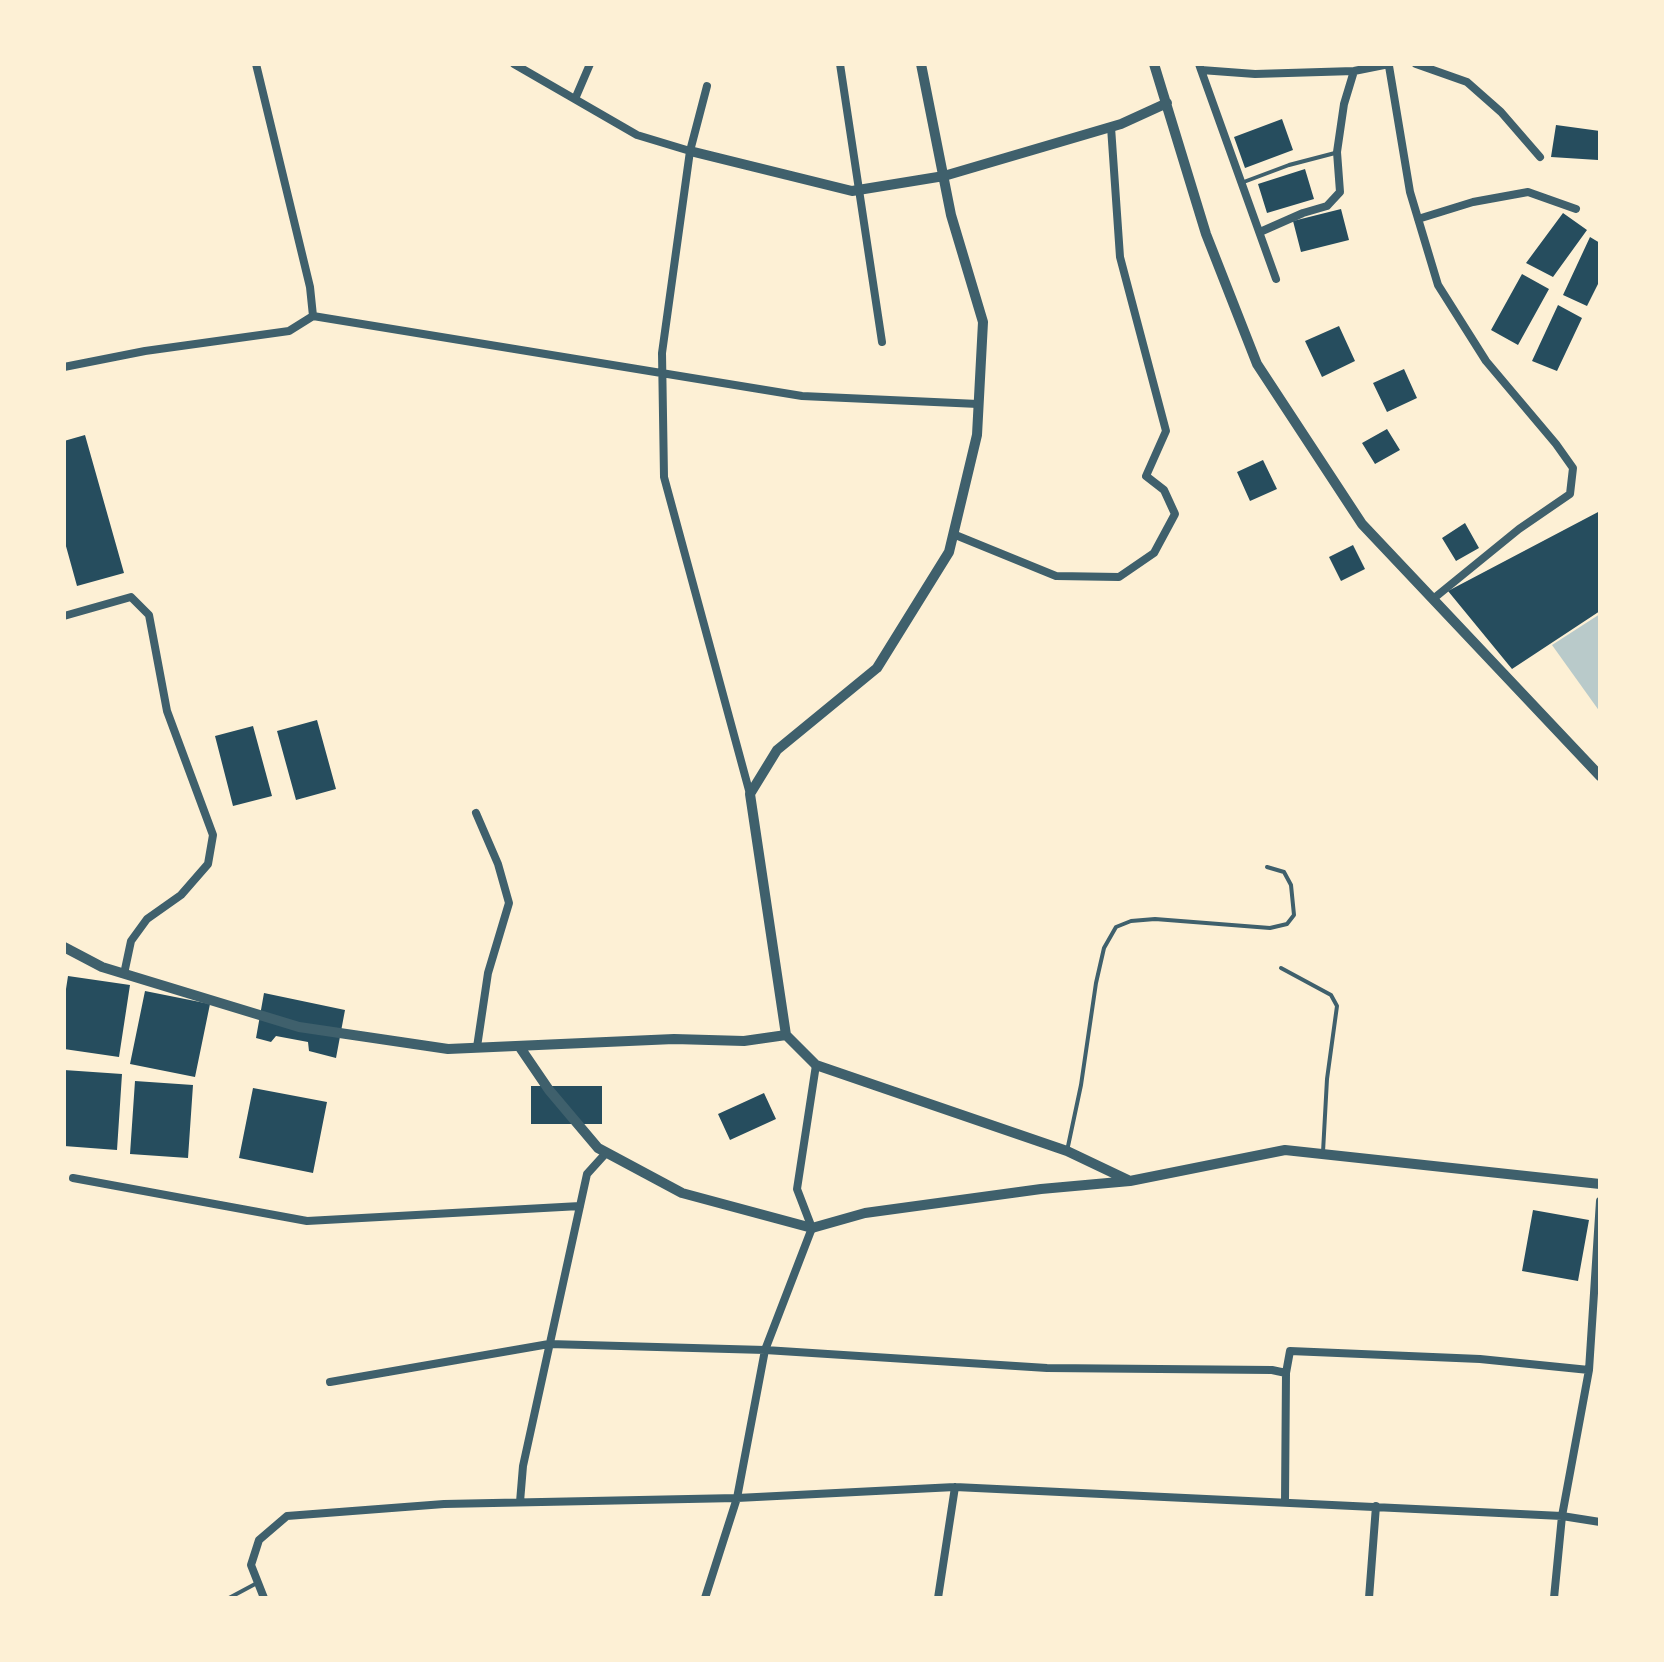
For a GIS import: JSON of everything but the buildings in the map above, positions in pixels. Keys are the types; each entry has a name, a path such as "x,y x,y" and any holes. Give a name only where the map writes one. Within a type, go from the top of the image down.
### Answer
{"street":[{"path":"256,64 310,287 313,316"},
{"path":"514,64 637,135 852,191 944,176 1111,127 1167,103"},
{"path":"575,99 590,64"},
{"path":"832,64 842,76"},
{"path":"840,64 882,342"},
{"path":"750,794 777,750 877,668 949,552 977,435 983,322 951,215 921,64"},
{"path":"1154,64 1206,234 1257,364 1362,524 1600,776"},
{"path":"1416,64 1467,82 1501,112 1540,157"},
{"path":"1276,279 1200,67 1255,74 1354,71 1389,65 1410,192 1438,285 1486,361 1573,468 1570,494 1519,529 1433,599"},
{"path":"1260,232 1327,206 1340,192 1337,152 1344,104 1354,71"},
{"path":"707,86 690,151 662,353 664,477 750,794 786,1035 816,1065 1067,1151 1130,1181"},
{"path":"953,534 1056,576 1119,577 1154,553 1175,514 1164,490 1146,476 1166,431 1120,257 1111,127"},
{"path":"1418,219 1473,202 1528,192 1576,209"},
{"path":"64,367 145,351 289,331 313,316 802,396 978,404"},
{"path":"64,616 131,597 149,615 167,711 213,835 208,864 181,895 147,919 131,941 124,974"},
{"path":"476,813 498,864 509,903 488,973 477,1047"},
{"path":"64,947 102,967 299,1027 448,1049 674,1039 744,1041 786,1035"},
{"path":"519,1046 549,1090 598,1148 606,1153 682,1193 812,1228 865,1213 1130,1181 1285,1150 1600,1184"},
{"path":"705,1598 737,1498 765,1350 812,1228 797,1189 816,1065"},
{"path":"520,1502 523,1466 587,1174 606,1153"},
{"path":"73,1178 307,1221 580,1206"},
{"path":"1554,1598 1562,1516 1589,1370 1600,1201"},
{"path":"330,1382 549,1344 765,1350 1047,1368 1272,1370 1286,1373"},
{"path":"1285,1502 1286,1373 1290,1351 1480,1359 1589,1370"},
{"path":"938,1598 955,1487"},
{"path":"264,1598 251,1565 259,1540 287,1516 444,1504 737,1498 955,1487 1562,1516 1600,1522"},
{"path":"1369,1598 1376,1506"}],"lane":[{"path":"1241,183 1337,152"},
{"path":"1067,1151 1081,1085 1096,983 1104,948 1116,927 1131,921 1155,919 1270,928 1287,924 1294,915 1291,885 1284,872 1267,867"},
{"path":"1281,968 1331,995 1337,1006 1327,1079 1323,1154"},
{"path":"1589,1370 1600,1371"},
{"path":"229,1598 257,1583"}],"shaded area":[{"path":"1600,614 1600,712 1552,645"}]}
